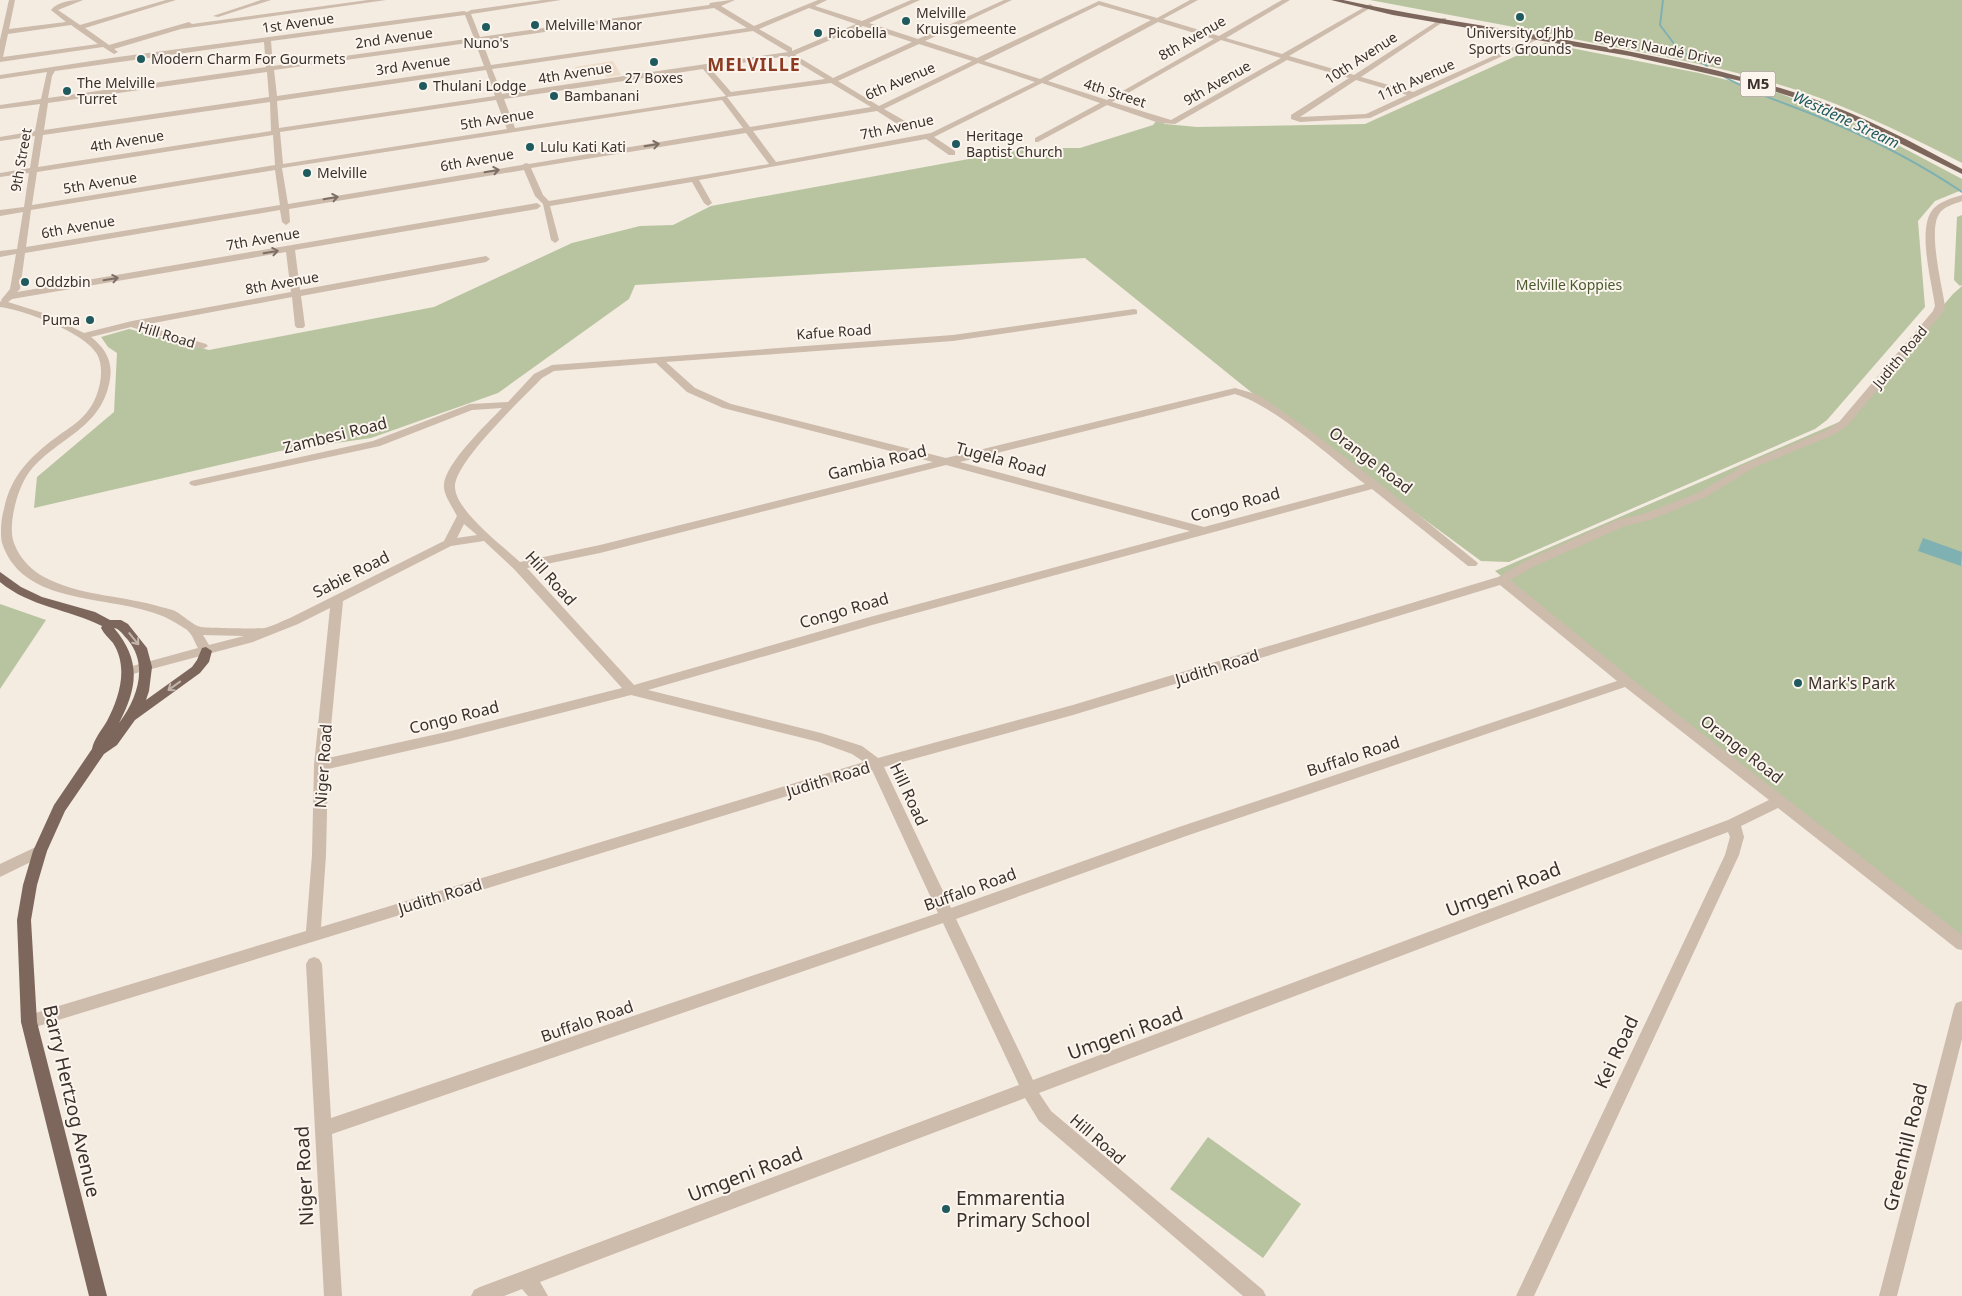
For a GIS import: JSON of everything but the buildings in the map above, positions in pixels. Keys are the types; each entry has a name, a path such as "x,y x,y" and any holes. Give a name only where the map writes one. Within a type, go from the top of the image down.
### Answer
{"main road":[{"name":"M5","path":"1334,0 1540,38"},
{"name":"M5","path":"1343,0 1369,6"},
{"name":"Beyers Naudé Drive","path":"1540,38 1704,68 1805,95 1883,127 1962,167"},
{"name":"Beyers Naudé Drive","path":"1540,38 1686,66 1788,92 1872,125 1962,172"},
{"name":"Barry Hertzog Avenue","path":"0,576 16,590 29,596 91,615 109,624 117,623 133,636 141,648 146,667 143,691 130,718 112,742 99,750 63,801 40,851 30,885 24,920 29,1022 98,1296"},
{"name":"Barry Hertzog Avenue","path":"99,750 100,742 125,695 129,671 125,650 107,628 109,624"},
{"path":"130,718 196,670 203,662 206,651"}],"street":[{"path":"12,0 0,58 106,46 182,27 268,0"},
{"path":"80,0 55,8 55,11 106,46 120,59"},
{"path":"6,32 75,26 173,0"},
{"path":"182,27 384,0"},
{"name":"1st Avenue","path":"0,77 558,0"},
{"path":"706,0 902,123"},
{"name":"2nd Avenue","path":"0,107 714,6 732,0"},
{"name":"3rd Avenue","path":"0,139 753,29 824,0"},
{"name":"4th Avenue","path":"0,175 277,130 773,56 803,49 917,0"},
{"name":"5th Avenue","path":"0,213 834,80 1009,0"},
{"name":"7th Avenue","path":"11,296 929,136 1195,0"},
{"name":"8th Avenue","path":"1038,140 1109,102 1218,38 1288,0"},
{"path":"1098,3 1415,95"},
{"name":"6th Avenue","path":"0,254 526,165 880,108 1098,3"},
{"name":"4th Street","path":"809,6 1170,122"},
{"name":"9th Avenue","path":"1170,122 1175,122 1369,6"},
{"path":"468,12 512,131"},
{"name":"10th Avenue","path":"1295,118 1294,115 1443,19"},
{"name":"11th Avenue","path":"1295,118 1300,120 1359,118 1415,95 1540,38"},
{"path":"267,40 286,222"},
{"path":"706,66 770,163"},
{"name":"9th Street","path":"11,296 14,289 49,71"},
{"path":"929,136 952,153"},
{"path":"526,165 552,224 555,240"},
{"path":"694,178 708,203"},
{"name":"Judith Road","path":"29,1022 876,764 1073,710 1502,580 1531,563 1621,523 1646,517 1702,495 1750,467 1829,433 1843,424 1938,312 1940,306 1931,234 1932,221 1936,212 1941,207 1962,198"},
{"path":"290,248 300,326"},
{"name":"8th Avenue","path":"82,336 132,324 486,259"},
{"path":"0,304 11,296"},
{"path":"0,304 30,310 82,336 95,345 104,358 106,384 101,403 84,422 36,459 22,474 12,498 7,529 8,543 16,558 28,572 49,585 152,608 183,621 197,631 204,641 206,651"},
{"name":"Kafue Road","path":"538,376 549,369 562,366 953,338 1134,312"},
{"name":"Hill Road","path":"132,324 203,346"},
{"name":"Tugela Road","path":"658,360 691,390 727,406 1202,530"},
{"name":"Hill Road","path":"538,376 470,448 451,475 449,489 462,516 518,566 631,690 821,738 857,750 876,764 1029,1089 1045,1116 1257,1296"},
{"name":"Gambia Road","path":"518,566 600,550 765,506 1225,393 1244,392"},
{"name":"Orange Road","path":"1244,392 1255,397 1375,485 1472,563"},
{"name":"Zambesi Road","path":"195,483 376,444 470,407 509,405"},
{"name":"Congo Road","path":"321,765 452,736 631,690 870,621 1202,530 1375,485"},
{"path":"448,543 462,516"},
{"name":"Sabie Road","path":"129,671 206,651 267,632 448,543 487,537"},
{"name":"Orange Road","path":"1502,580 1627,682 1962,944"},
{"name":"Niger Road","path":"313,934 319,855 321,765 337,599"},
{"name":"Sabie Road","path":"197,631 267,632"},
{"name":"Buffalo Road","path":"324,1128 948,915 1184,831 1627,682"},
{"name":"Umgeni Road","path":"480,1296 1733,824 1780,801"},
{"name":"Kei Road","path":"1525,1296 1732,855 1737,837 1733,824"},
{"path":"0,871 40,851"},
{"name":"Niger Road","path":"314,964 333,1296"},
{"name":"Greenhill Road","path":"1888,1296 1962,1008"},
{"path":"526,1279 539,1296"}],"green space":[{"path":"1370,0 1962,0 1962,163 1856,112 1788,87 1722,69 1553,35 1560,29 1552,34"},
{"name":"Melville Koppies","path":"1545,43 1699,73 1779,93 1858,124 1962,179 1962,190 1935,201 1918,221 1925,307 1827,420 1815,429 1509,562 1481,561 1251,392 1085,258 635,285 629,299 498,393 371,438 280,451 34,508 37,477 114,412 117,353 108,347 101,337 129,329 209,350 434,307 572,243 640,226 673,225 711,206 1029,148 1080,148 1153,125 1157,120 1165,124 1197,127 1365,124"},
{"path":"1962,215 1962,285 1960,286 1954,280 1957,217"},
{"name":"Mark's Park","path":"1962,286 1962,938 1773,796 1495,571 1846,419 1953,294"},
{"path":"0,604 46,620 0,689"},
{"path":"1208,1137 1301,1204 1263,1258 1170,1189"}],"shaded area":[{"path":"613,61 621,75 607,77 605,74 580,78 575,67"}],"water":[{"path":"1923,538 1962,552 1961,566 1918,551"}],"waterway":[{"name":"Westdene Stream","path":"1663,0 1660,25 1678,49 1707,66"},
{"name":"Westdene Stream","path":"1723,76 1749,89 1865,137 1915,163 1962,192"}],"place":[{"name":"University of Jhb Sports Grounds","path":"1520,17"},
{"name":"Melville Kruisgemeente","path":"906,21"},
{"name":"Melville Manor","path":"535,25"},
{"name":"Nuno's","path":"486,27"},
{"name":"Picobella","path":"818,33"},
{"name":"Modern Charm For Gourmets","path":"141,59"},
{"name":"27 Boxes","path":"654,62"},
{"name":"Thulani Lodge","path":"423,86"},
{"name":"The Melville Turret","path":"67,91"},
{"name":"Bambanani","path":"554,96"},
{"name":"Heritage Baptist Church","path":"956,144"},
{"name":"Lulu Kati Kati","path":"530,147"},
{"name":"Melville","path":"307,173"},
{"name":"Oddzbin","path":"25,282"},
{"name":"Puma","path":"90,320"},
{"name":"Mark's Park","path":"1798,683"},
{"name":"Emmarentia Primary School","path":"946,1209"}],"district":[{"name":"MELVILLE","path":"754,65"}]}
